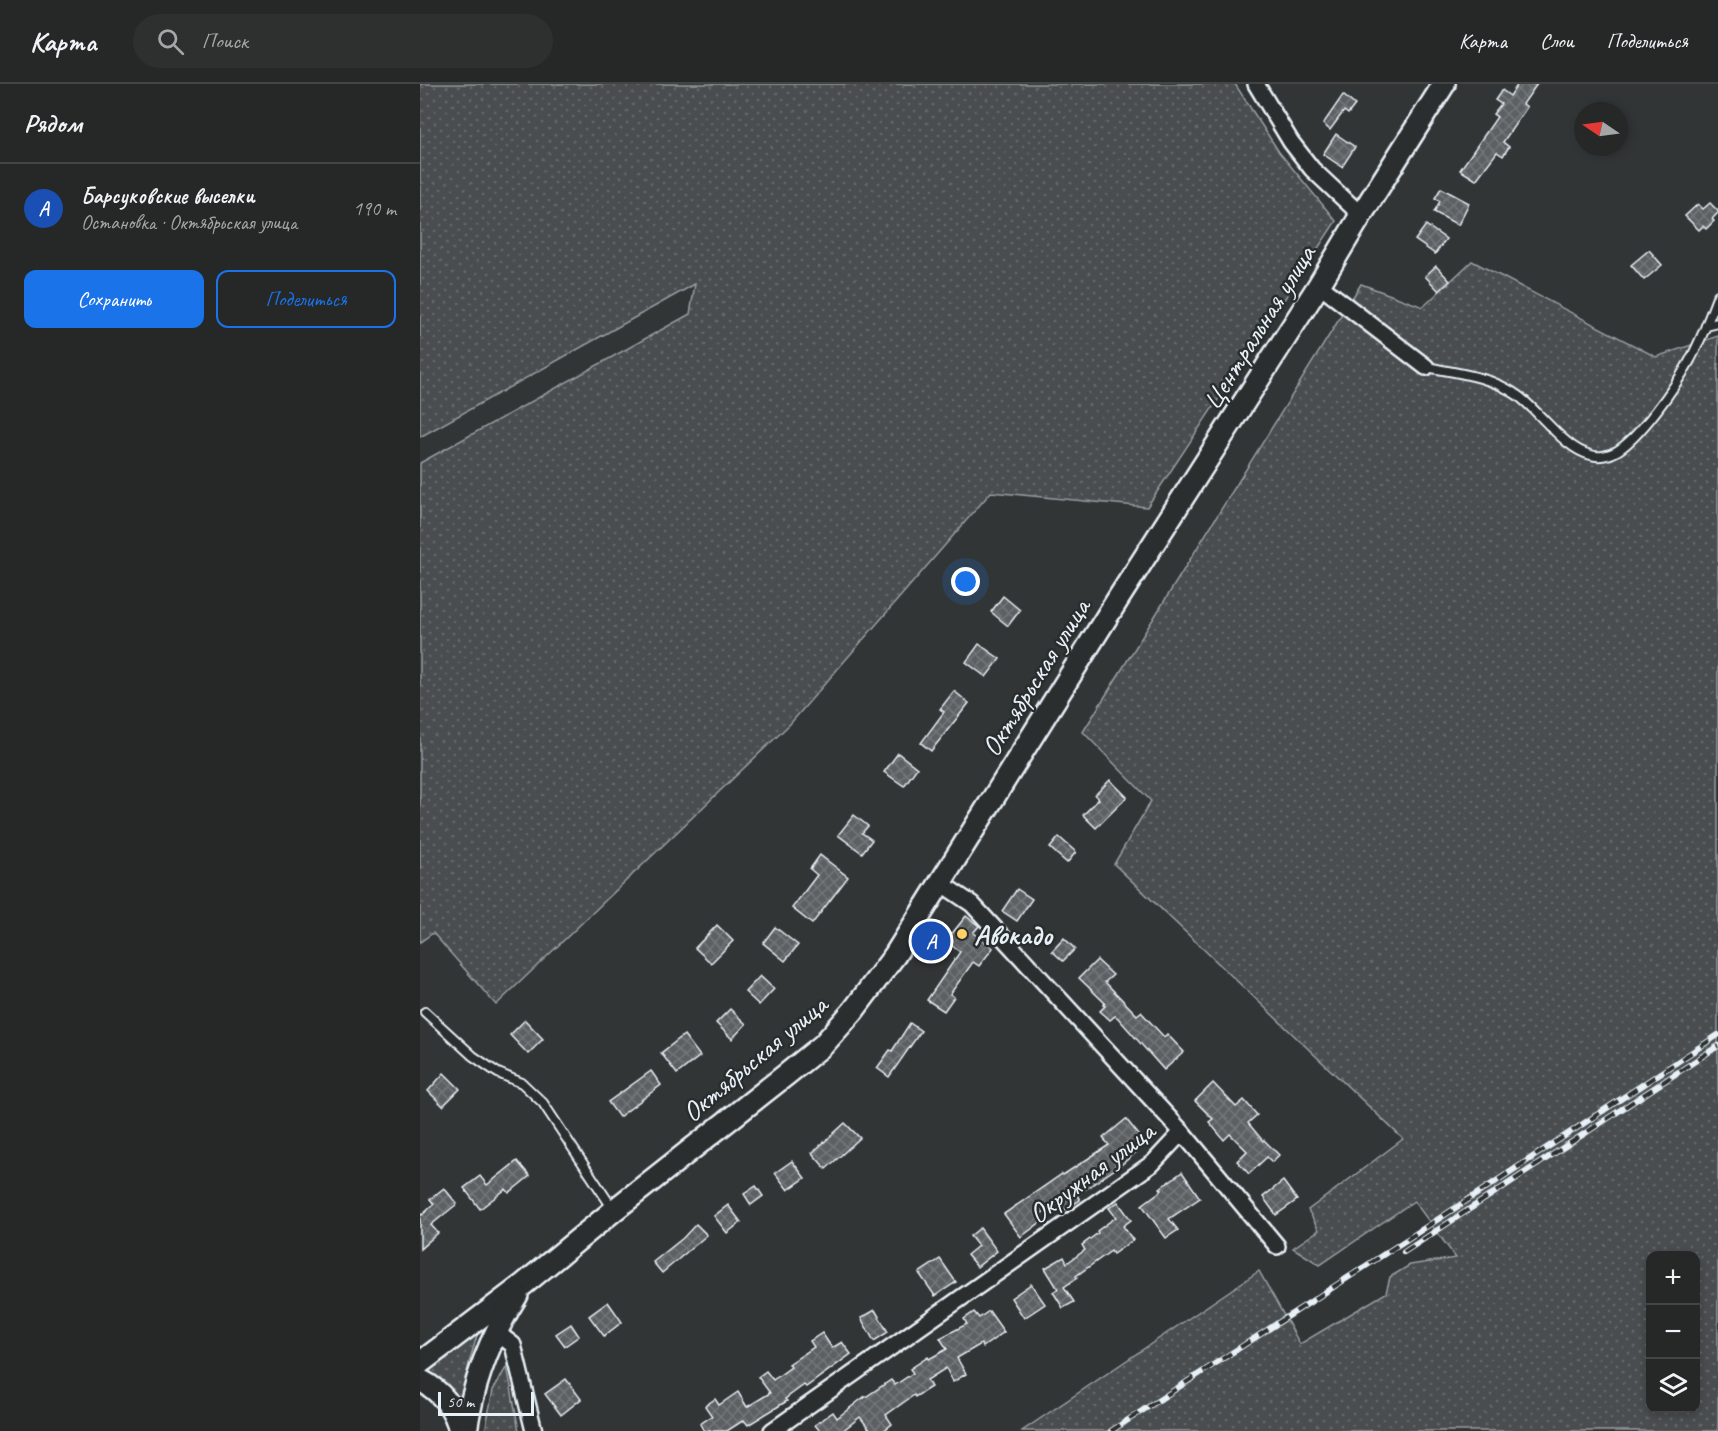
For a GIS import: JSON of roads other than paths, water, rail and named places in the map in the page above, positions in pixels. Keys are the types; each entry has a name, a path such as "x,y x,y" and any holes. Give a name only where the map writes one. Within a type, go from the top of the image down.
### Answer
{"main road":[{"name":"Центральная улица","path":"1118,599 1319,285 1360,215 1444,84"},
{"name":"Октябрьская улица","path":"420,1363 524,1284 823,1045 853,1011 895,955 1118,599"},
{"path":"465,1431 477,1383 496,1332 524,1284"},
{"path":"420,1380 442,1395 458,1420 460,1431"}],"street":[{"path":"1256,84 1292,142 1312,169 1360,215"},
{"path":"1319,285 1426,367"},
{"name":"Окружная улица","path":"772,1431 1153,1163 1182,1132 972,904 939,882"},
{"path":"1182,1132 1277,1246"},
{"path":"496,1332 513,1345 533,1430"}],"lane":[{"path":"1426,367 1487,379 1503,386 1526,402 1572,446 1589,455 1603,456 1624,446 1668,395 1689,362 1718,295"},
{"path":"1706,326 1718,323"},
{"path":"425,1012 473,1056 498,1072 522,1083 543,1103 613,1211"}],"railway":[{"path":"1111,1431 1718,1035"},
{"path":"1404,1252 1718,1046"}],"place":[{"name":"Авокадо","path":"962,934"},
{"name":"Барсуковские выселки","path":"931,941"}]}
